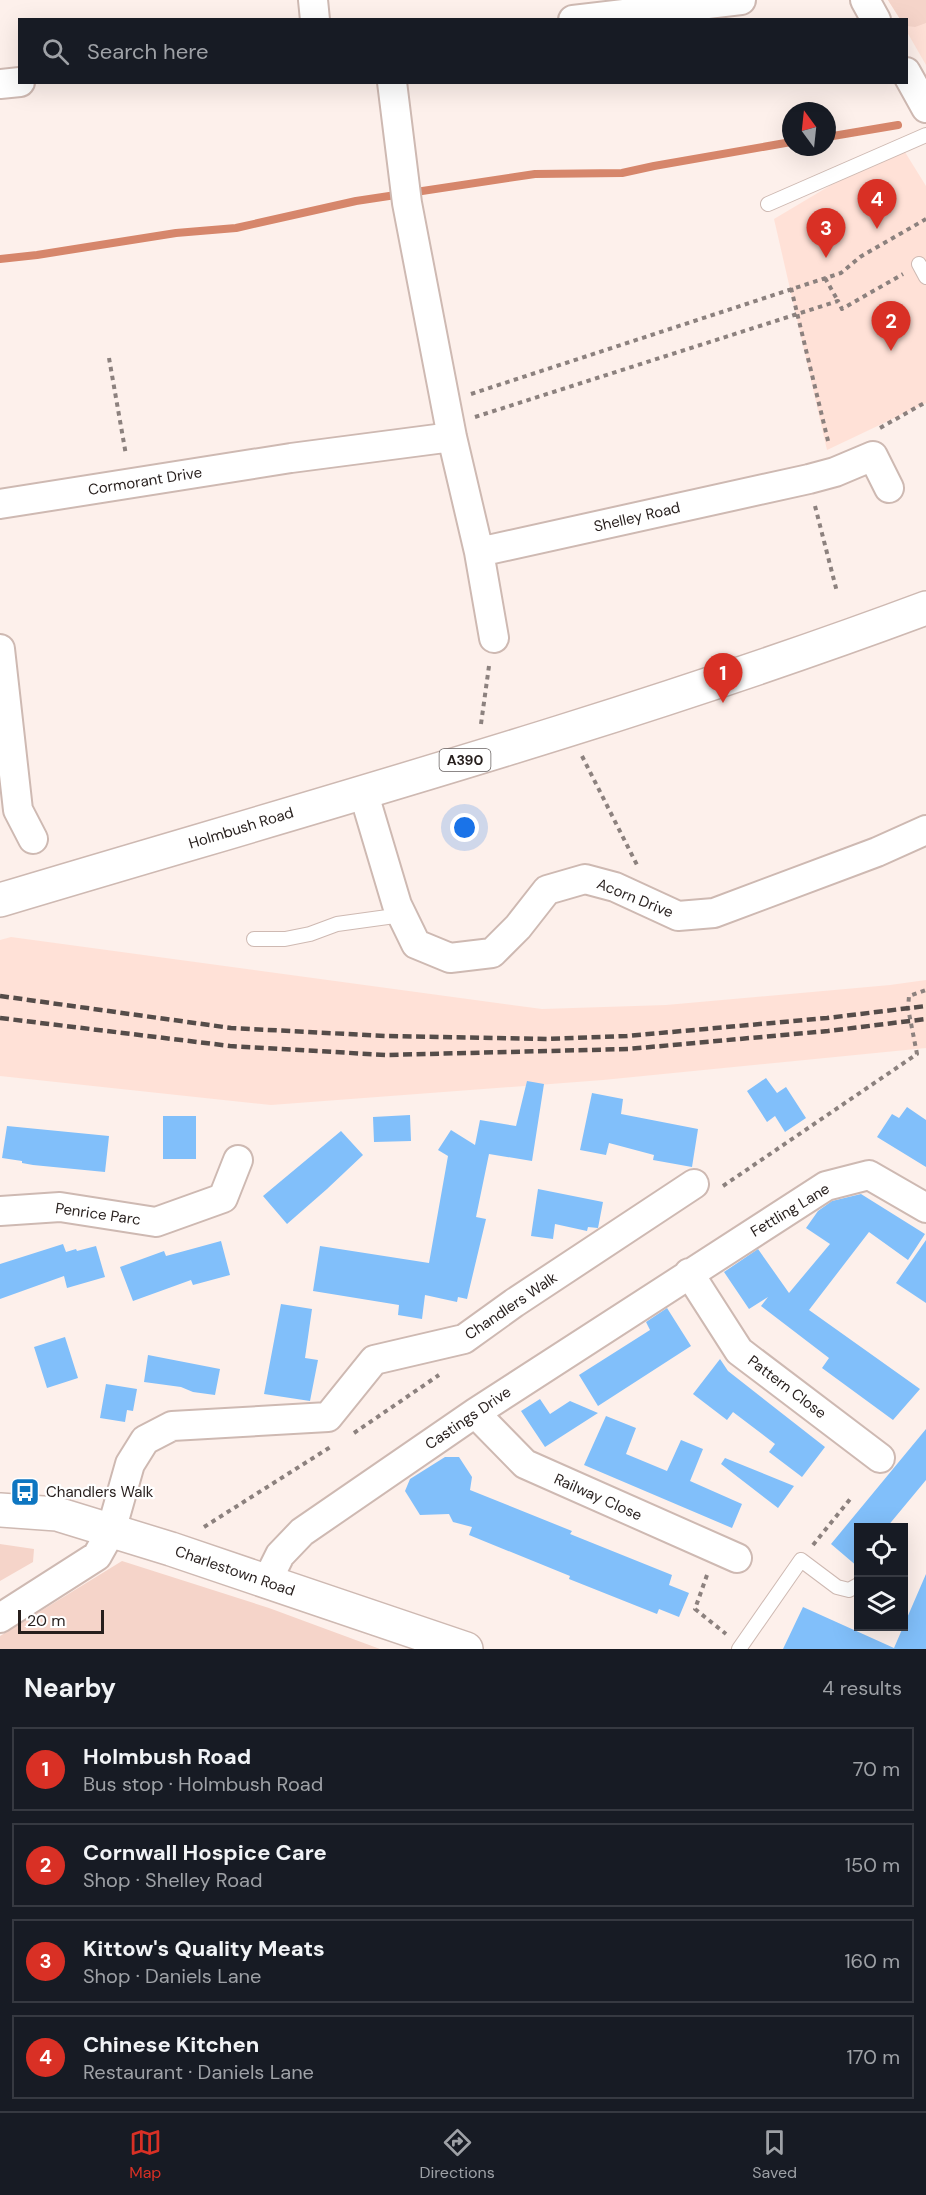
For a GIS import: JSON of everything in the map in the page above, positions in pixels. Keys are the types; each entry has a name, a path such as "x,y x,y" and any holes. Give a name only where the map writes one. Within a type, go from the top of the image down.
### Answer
{"main road":[{"name":"Holmbush Road","path":"0,900 692,690 926,608"},
{"name":"Charlestown Road","path":"0,1510 57,1514 171,1549 466,1649"}],"street":[{"path":"313,0 315,18"},
{"path":"590,18 741,0"},
{"path":"865,0 875,18"},
{"path":"908,76 926,108"},
{"path":"0,84 18,82"},
{"path":"392,84 405,191 449,422 479,552 494,638"},
{"name":"Cormorant Drive","path":"0,504 291,458 449,422"},
{"name":"Shelley Road","path":"479,552 822,475 873,456 889,488"},
{"path":"0,649 9,816 33,839"},
{"name":"Acorn Drive","path":"363,791 402,915 416,944 450,958 492,953 518,927 547,890 585,879 615,888 678,916 714,913 877,852 926,830"},
{"name":"Penrice Parc","path":"0,1211 60,1207 156,1222 223,1198 238,1160"},
{"name":"Fettling Lane","path":"689,1273 826,1186 869,1175 926,1208"},
{"name":"Chandlers Walk","path":"0,1618 97,1556 111,1532 130,1464 145,1440 172,1426 328,1417 374,1360 464,1339 514,1303 694,1184"},
{"name":"Castings Drive","path":"266,1583 280,1555 302,1532 475,1413 689,1273"},
{"name":"Pattern Close","path":"689,1273 739,1351 880,1458"},
{"name":"Railway Close","path":"475,1413 525,1464 727,1554"}],"lane":[{"path":"768,204 926,135"},
{"path":"254,939 285,939 310,934 337,924 402,915"},
{"path":"739,1649 801,1560 837,1587 849,1590 854,1587"}],"path":[{"path":"449,422 790,288 841,273 860,257 926,219"},
{"path":"825,278 842,309 922,271"},
{"path":"790,288 798,313 837,592"},
{"path":"449,422 838,301"},
{"path":"109,358 132,483"},
{"path":"476,757 494,638"},
{"path":"572,727 584,762 648,888 645,902"},
{"path":"917,1054 910,1021 909,996 926,990"},
{"path":"801,1560 851,1498"},
{"path":"707,1619 694,1610 727,1554"}],"shaded area":[{"path":"888,0 926,0 926,65 908,34 908,18 899,18"},
{"path":"888,0 926,0 926,23 915,27 908,26 908,18 899,18"},
{"path":"900,144 926,186 926,403 827,450 774,219"},
{"path":"11,937 542,1009 666,1005 926,980 926,1048 603,1080 271,1105 0,1076 0,940"},
{"path":"0,1544 34,1549 33,1562 0,1581"},
{"path":"122,1561 269,1608 380,1649 0,1649 0,1636"}],"building":[{"path":"766,1078 777,1093 786,1087 806,1118 785,1132 775,1116 767,1122 747,1091"},
{"path":"527,1081 544,1084 532,1161 489,1154 476,1217 486,1219 467,1299 458,1297 457,1302 425,1295 422,1319 398,1315 399,1305 313,1291 320,1246 429,1263 448,1156 438,1150 451,1130 475,1145 480,1120 516,1126"},
{"path":"592,1093 623,1099 621,1114 698,1129 692,1167 653,1160 654,1155 609,1143 606,1155 580,1150"},
{"path":"907,1107 926,1120 926,1167 877,1137 892,1114 899,1118"},
{"path":"410,1115 411,1141 374,1142 373,1117"},
{"path":"163,1116 196,1116 196,1159 163,1159"},
{"path":"7,1126 109,1136 105,1172 33,1165 2,1158"},
{"path":"341,1131 363,1155 287,1224 263,1196"},
{"path":"538,1189 603,1202 598,1228 588,1227 587,1231 555,1224 553,1239 531,1236"},
{"path":"861,1194 925,1234 908,1260 869,1232 809,1310 920,1389 893,1420 822,1368 829,1358 761,1306 768,1297 749,1309 724,1272 758,1249 789,1293 830,1244 806,1228 818,1211 832,1201"},
{"path":"926,1240 926,1303 896,1283"},
{"path":"221,1241 230,1275 193,1285 191,1280 133,1301 120,1267 164,1251 166,1256"},
{"path":"63,1244 66,1252 96,1246 105,1277 67,1288 64,1276 0,1299 0,1264"},
{"path":"281,1304 312,1309 305,1358 318,1360 310,1401 264,1394"},
{"path":"667,1308 691,1346 598,1406 579,1375 650,1330 646,1322"},
{"path":"65,1337 78,1378 47,1388 34,1347"},
{"path":"148,1355 220,1369 215,1395 144,1382"},
{"path":"720,1359 728,1371 825,1447 802,1477 769,1452 775,1444 733,1412 727,1420 693,1394"},
{"path":"106,1384 137,1389 133,1411 127,1410 125,1422 100,1418"},
{"path":"540,1399 550,1414 570,1401 598,1413 545,1447 521,1411"},
{"path":"606,1416 636,1428 626,1454 667,1471 681,1440 703,1449 690,1481 742,1504 732,1528 584,1465"},
{"path":"926,1429 926,1480 890,1523 854,1523 854,1564 831,1544"},
{"path":"445,1457 459,1457 472,1477 470,1490 672,1575 669,1585 689,1593 679,1617 659,1609 657,1614 569,1579 570,1576 469,1535 472,1527 453,1522 449,1514 420,1515 405,1491 410,1479"},
{"path":"725,1458 794,1486 778,1508 721,1464"},
{"path":"926,1574 926,1649 783,1649 803,1607 894,1648 901,1631 908,1631 908,1616"}],"waterway":[{"path":"836,135 898,125"},
{"path":"0,259 176,233 236,228 356,201 535,174 622,173 782,144"}],"railway":[{"path":"0,996 231,1028 386,1036 547,1039 627,1036 827,1018 926,1006"},
{"path":"0,1018 230,1046 386,1055 628,1049 828,1031 926,1019"}],"place":[{"name":"Chinese Kitchen","path":"877,229"},
{"name":"Kittow's Quality Meats","path":"826,258"},
{"name":"Cornwall Hospice Care","path":"891,351"},
{"name":"Holmbush Road","path":"723,703"},
{"name":"Chandlers Walk","path":"25,1492"}]}
